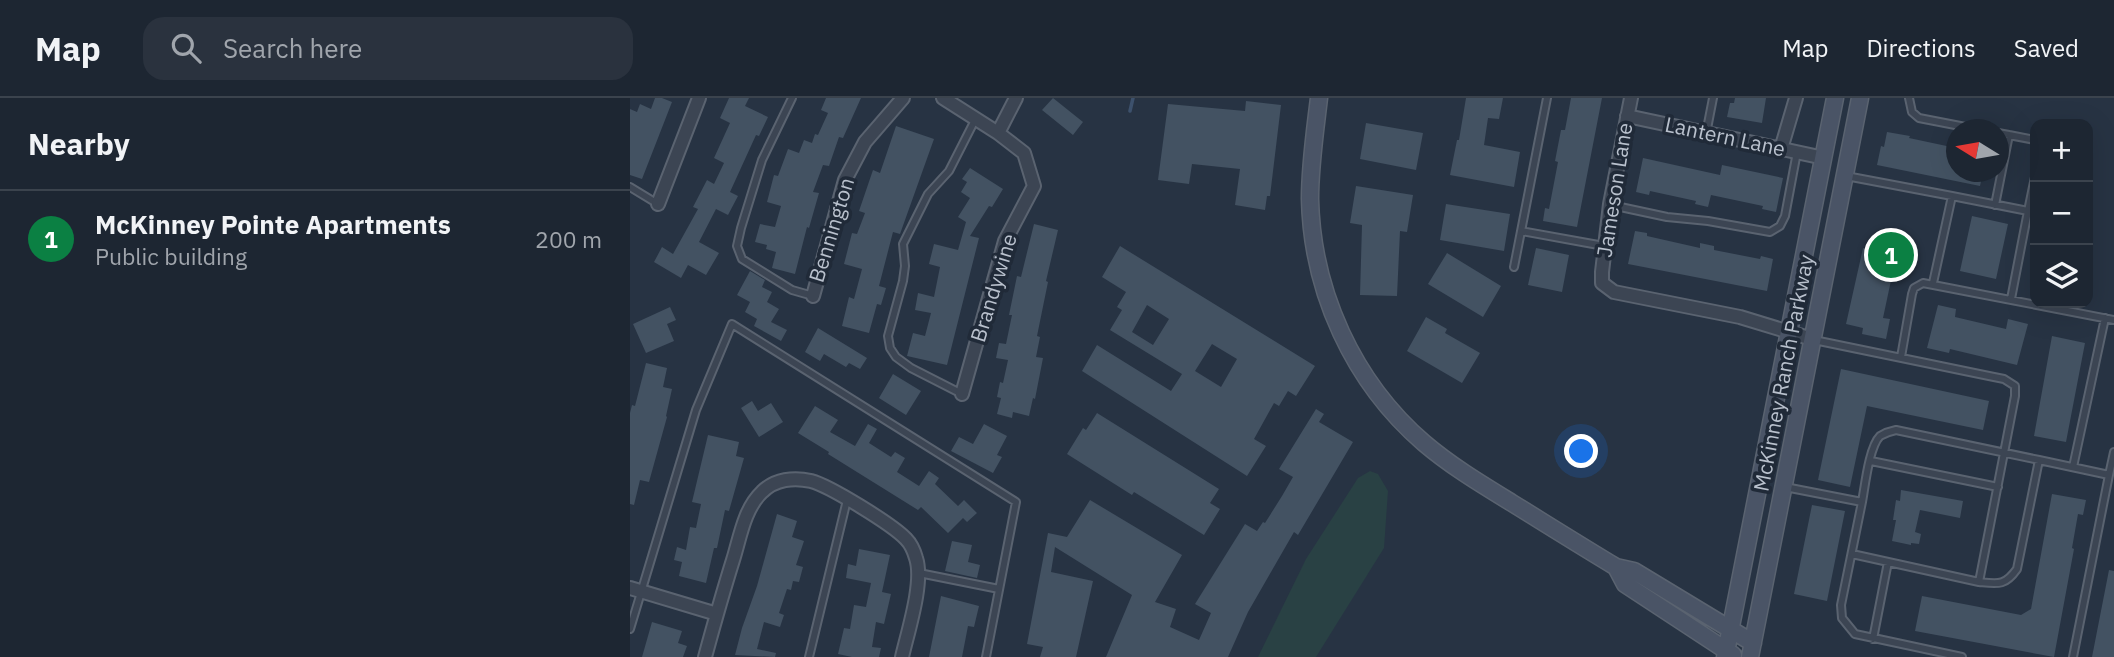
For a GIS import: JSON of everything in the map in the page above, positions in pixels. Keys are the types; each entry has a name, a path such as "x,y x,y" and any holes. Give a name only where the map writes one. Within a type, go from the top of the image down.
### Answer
{"main road":[{"path":"1319,98 1311,165 1310,204 1321,277 1340,331 1357,362 1396,416 1439,456 1475,480 1616,568 1634,571 1731,629 1751,650"},
{"name":"McKinney Ranch Parkway","path":"1729,655 1731,629 1835,98"},
{"name":"McKinney Ranch Parkway","path":"1751,650 1860,98"},
{"path":"1616,568 1625,584 1729,655"}],"street":[{"path":"658,204 699,98"},
{"name":"Bennington","path":"813,296 845,180 865,142 903,98"},
{"path":"943,98 998,133 1016,98"},
{"name":"Jameson Lane","path":"1631,98 1609,204 1602,283 1614,292 1740,317 1790,333"},
{"path":"1782,149 1796,98"},
{"name":"Lantern Lane","path":"1627,116 1824,158"},
{"name":"Brandywine","path":"962,394 1005,241 1034,186 1024,153 998,133"},
{"path":"1790,333 1812,340"},
{"path":"705,657 747,513 761,492 775,482 796,479 825,486 905,538 916,557 918,573 902,657"},
{"path":"636,589 716,614"}],"lane":[{"path":"792,98 762,160 737,246 742,259 748,264 792,290 813,296"},
{"path":"1514,267 1547,98"},
{"path":"1706,134 1713,98"},
{"path":"1909,98 1912,112 1919,118 1946,123"},
{"path":"962,394 911,368 896,357 890,348 888,337 903,281 903,244 928,194 949,172 976,118"},
{"path":"2009,135 2030,138"},
{"path":"1609,204 1667,217 1769,232 1780,226 1785,216 1797,152"},
{"path":"1845,176 2028,211"},
{"path":"1995,205 2000,182"},
{"path":"2011,299 2034,182"},
{"path":"630,187 658,204"},
{"path":"1933,283 1952,196"},
{"path":"1521,231 1604,246"},
{"path":"1901,357 1914,288 1923,283 2114,320"},
{"path":"2073,467 2105,318"},
{"path":"630,629 636,589 696,410 732,324 1016,502 986,657"},
{"path":"1812,340 2004,379 2015,386 1979,582"},
{"path":"1962,657 1854,634 1842,618 1842,605 1862,502 1879,437 1896,430 2109,475"},
{"path":"2073,657 2114,452"},
{"path":"1852,554 1979,582 1997,584 2009,580 2017,569 2039,460"},
{"path":"1871,461 1998,486"},
{"path":"1783,486 1862,502"},
{"path":"808,657 848,500"},
{"path":"1873,639 1888,562"},
{"path":"918,573 999,589"}],"green space":[{"path":"1370,471 1378,474 1388,491 1384,548 1316,657 1258,657 1306,559 1358,478"}],"building":[{"path":"655,98 672,102 642,179 630,175 630,109 637,112 640,104 651,109"},
{"path":"729,98 749,98 745,106 768,117 759,136 756,135 730,192 738,196 728,215 716,209 699,242 719,253 706,275 688,265 681,278 654,262 662,247 673,254 698,209 693,207 707,180 714,184 724,163 714,158 730,123 720,118"},
{"path":"826,98 861,98 843,138 839,137 829,166 823,165 813,192 819,193 795,274 772,268 776,252 766,249 767,245 755,242 760,224 775,227 781,206 767,202 774,175 778,176 788,149 799,153 804,140 812,143 815,134 818,135 828,113 821,110"},
{"path":"1053,98 1083,122 1073,135 1042,110"},
{"path":"1466,98 1503,98 1499,119 1488,118 1484,145 1520,152 1514,187 1450,175"},
{"path":"1571,98 1602,98 1577,227 1543,221 1545,208 1549,209 1561,130 1565,130"},
{"path":"1735,98 1766,98 1762,123 1727,117 1730,103 1734,103"},
{"path":"1246,101 1281,105 1270,196 1267,196 1265,210 1235,205 1240,169 1192,164 1189,184 1158,180 1168,104 1245,111"},
{"path":"1366,123 1423,133 1416,170 1360,159"},
{"path":"896,126 934,139 900,234 893,232 879,286 886,288 881,305 877,304 869,333 842,326 849,297 854,299 862,269 844,264 852,233 857,234 865,213 859,211 873,170 880,173"},
{"path":"1887,132 1946,146 1946,179 1877,165 1881,146 1884,147"},
{"path":"1643,158 1720,175 1722,165 1783,178 1776,212 1762,209 1763,206 1711,195 1708,207 1695,204 1696,201 1650,191 1649,195 1636,192"},
{"path":"970,168 1003,189 970,236 979,238 947,365 907,356 913,333 925,336 931,313 915,310 918,293 934,297 940,267 929,264 934,244 958,250 966,222 958,217 970,198 961,192 967,182 962,179"},
{"path":"1960,182 1981,182 1980,186"},
{"path":"1356,186 1413,195 1407,232 1400,231 1397,296 1360,295 1362,225 1350,223"},
{"path":"1446,204 1510,214 1504,251 1440,240"},
{"path":"1972,216 2008,224 1996,279 1960,271"},
{"path":"1034,224 1058,230 1037,336 1040,337 1036,357 1043,358 1035,399 1033,398 1029,416 1013,412 1012,418 997,414 1001,398 997,397 1000,382 1003,383 1008,360 996,358 999,343 1006,344 1017,276 1021,277"},
{"path":"1635,231 1700,248 1700,243 1714,246 1714,250 1773,259 1767,291 1628,264"},
{"path":"1120,246 1315,366 1296,396 1288,391 1279,406 1274,403 1254,439 1266,446 1247,476 1082,371 1097,345 1171,391 1182,374 1110,330 1122,310 1117,307 1126,292 1102,277","holes":["1147,305 1169,319 1153,345 1132,332","1212,344 1237,359 1221,387 1195,371"]},
{"path":"1879,247 1904,253 1900,272 1893,271 1883,318 1890,319 1886,339 1862,334 1863,328 1846,324 1863,248 1878,251"},
{"path":"1536,248 1569,255 1562,292 1528,285"},
{"path":"1447,253 1501,286 1483,317 1428,284"},
{"path":"750,271 765,280 762,287 772,292 767,302 779,309 771,322 787,330 781,341 754,326 757,319 745,312 750,302 737,295"},
{"path":"1938,305 1956,309 1955,317 2006,329 2008,319 2028,324 2017,365 1950,349 1949,353 1927,348"},
{"path":"670,307 676,320 667,324 674,341 646,353 633,324"},
{"path":"1426,317 1447,329 1445,333 1480,353 1462,383 1407,351"},
{"path":"818,328 867,358 860,369 849,363 846,367 824,354 820,361 805,352"},
{"path":"2052,336 2085,343 2066,442 2034,436"},
{"path":"646,363 667,368 663,387 672,389 649,482 640,480 634,505 630,504 630,413 632,405 635,406"},
{"path":"1841,369 1989,401 1983,430 1867,406 1850,487 1818,480"},
{"path":"893,374 921,391 906,415 879,398"},
{"path":"752,401 758,411 771,403 783,422 759,437 741,408"},
{"path":"815,406 838,420 830,432 855,446 868,424 877,429 869,443 891,457 895,452 905,458 897,472 919,486 929,471 939,478 935,484 958,506 964,500 977,513 967,522 963,518 948,533 921,507 918,510 828,454 829,452 798,433"},
{"path":"1316,409 1324,414 1319,422 1353,442 1298,535 1294,532 1248,612 1228,657 1106,657 1132,595 1055,547 1051,572 1093,581 1076,657 1040,657 1043,647 1027,644 1048,533 1067,537 1090,500 1182,555 1155,602 1176,609 1170,627 1199,640 1211,613 1195,604 1245,524 1257,531 1282,496 1293,477 1279,469"},
{"path":"1097,413 1219,489 1210,503 1220,509 1204,535 1134,492 1132,495 1067,454 1083,428 1086,430"},
{"path":"984,424 1007,436 997,455 1002,457 993,473 951,451 959,437 973,444"},
{"path":"708,435 739,442 736,456 744,458 729,511 725,510 706,583 679,576 682,562 674,560 677,547 686,550 690,527 696,528 701,504 692,502"},
{"path":"1901,490 1963,501 1960,518 1920,510 1915,532 1921,534 1919,544 1892,541 1896,500 1900,501"},
{"path":"2052,494 2086,500 2083,515 2078,514 2054,657 1915,631 1922,596 2021,615 2031,609"},
{"path":"1812,505 1845,511 1827,601 1794,594"},
{"path":"777,514 797,521 792,537 804,541 796,565 803,567 799,582 793,581 791,590 787,589 779,613 784,615 780,627 764,622 757,649 776,653 775,657 735,655 757,586"},
{"path":"952,541 972,545 968,562 980,565 977,578 945,571"},
{"path":"859,549 890,555 882,592 891,594 884,624 876,622 872,647 881,648 879,657 838,654 844,628 850,629 854,605 866,607 871,583 846,578 848,564 856,566"},
{"path":"2109,570 2114,571 2114,657 2092,657"},
{"path":"941,596 979,606 974,627 968,626 962,657 929,657"},
{"path":"652,622 682,631 678,643 687,646 683,657 642,657"}],"waterway":[{"path":"1130,111 1133,98"}],"place":[{"name":"McKinney Pointe Apartments","path":"1891,255"}]}
